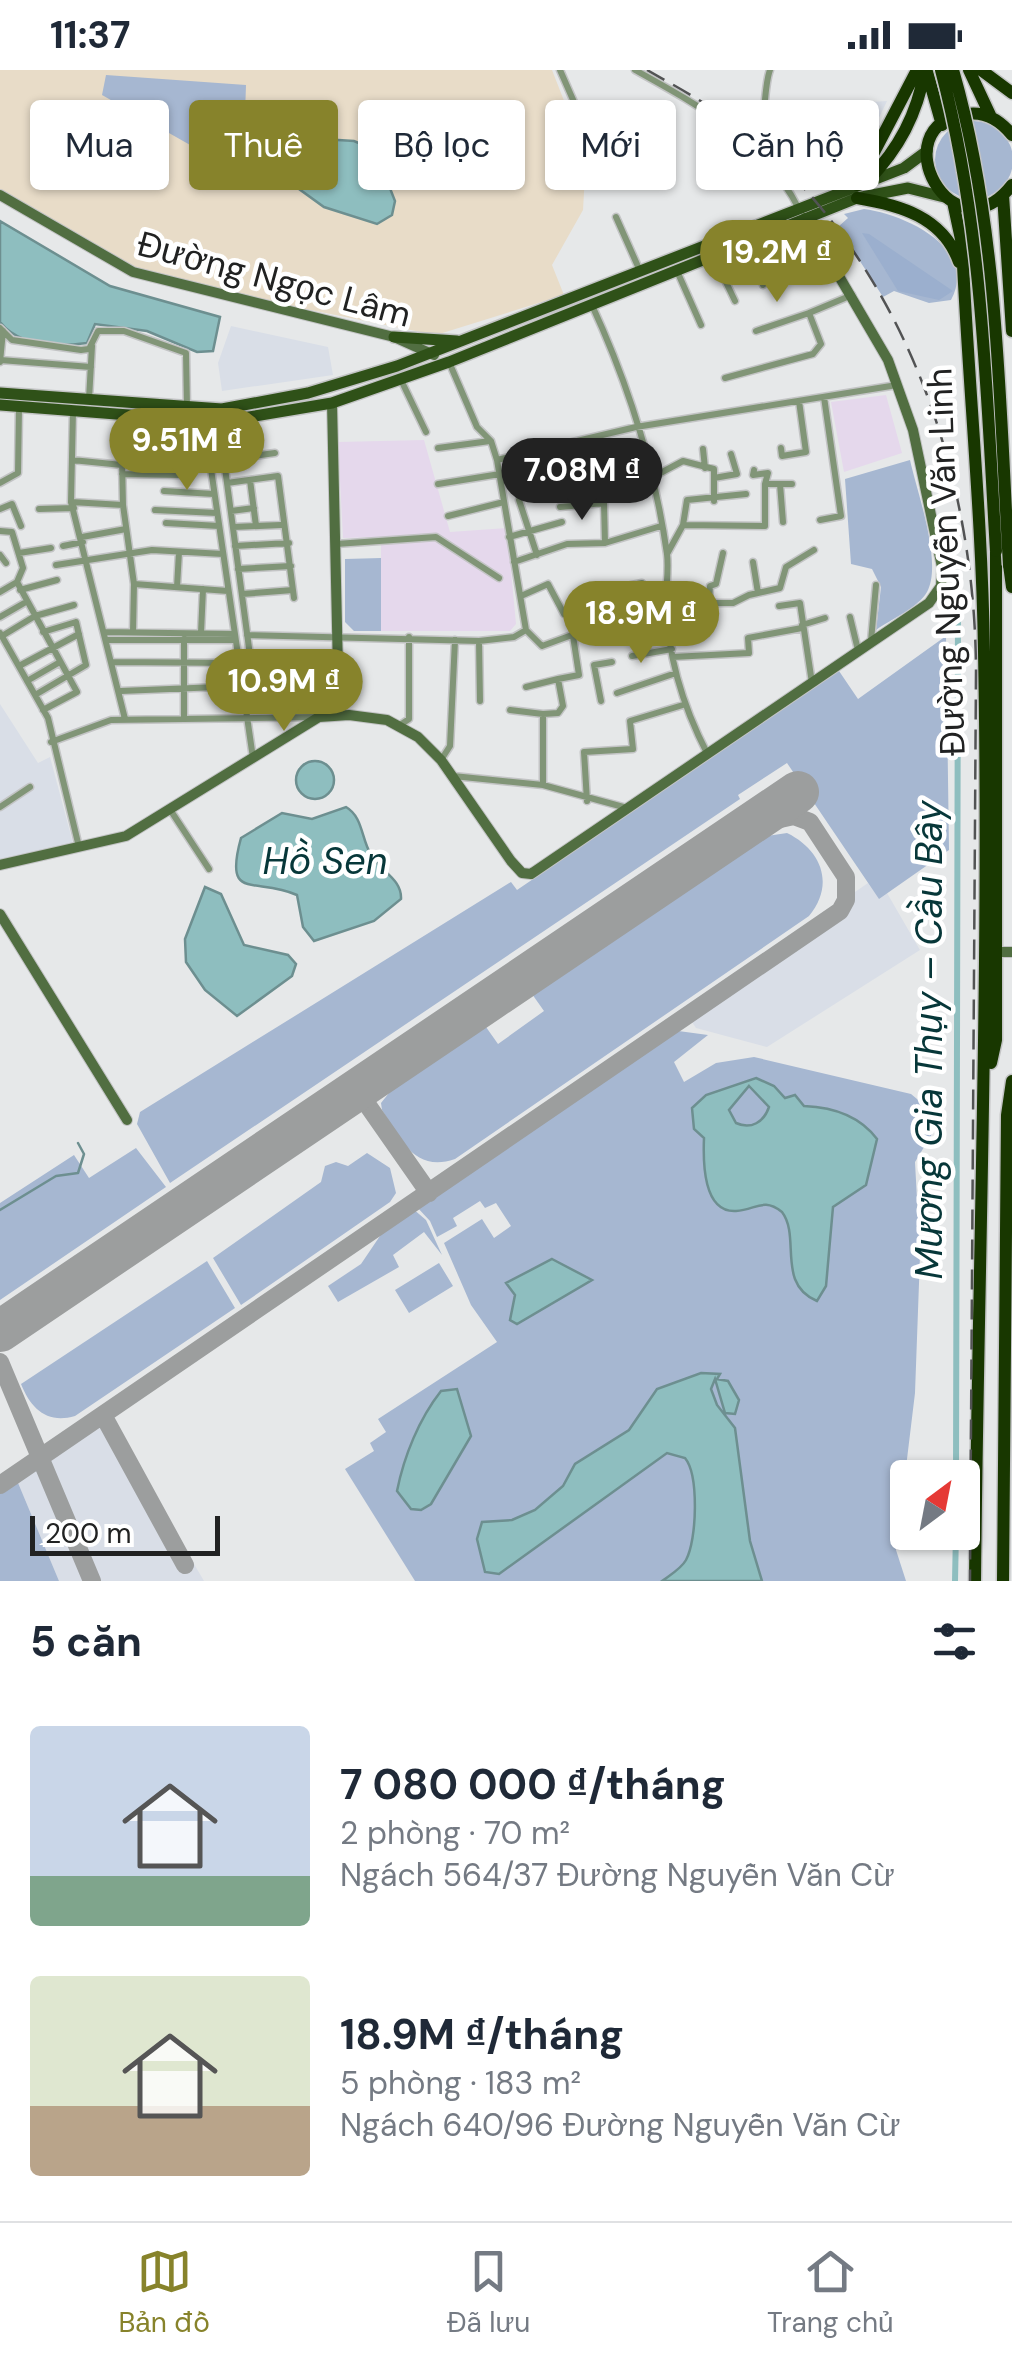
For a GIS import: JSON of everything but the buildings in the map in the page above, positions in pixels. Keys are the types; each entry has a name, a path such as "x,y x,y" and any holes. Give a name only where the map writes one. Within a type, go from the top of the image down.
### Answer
{"highway":[{"path":"879,146 914,70"},
{"path":"879,164 903,137 918,104 926,70"},
{"path":"926,70 942,125"},
{"name":"Đường Nguyễn Văn Linh","path":"941,70 976,237 996,551 975,1581"},
{"name":"Đường Nguyễn Văn Linh","path":"954,70 982,200 994,305 1012,587"},
{"path":"969,70 991,117 1012,135"},
{"path":"981,70 1012,93"},
{"path":"927,151 942,125 969,114 991,117"},
{"name":"Đường Nguyễn Văn Linh","path":"927,151 927,172 949,200 964,274 996,936 996,1040 982,1100"},
{"path":"871,190 922,217 946,238 964,274"},
{"path":"949,200 979,206 1008,190 1012,330"},
{"path":"964,291 978,270 988,268 1009,276"},
{"path":"1003,1581 1008,1537 1007,1115 1012,1081"}],"main road":[{"path":"991,117 1012,120"},
{"path":"879,178 904,168 927,151"},
{"path":"879,186 908,188 949,200"},
{"path":"0,405 219,422 332,403 401,380 755,238 851,190"},
{"path":"0,393 188,408 222,408 308,394 802,214"},
{"path":"394,337 462,341"}],"street":[{"path":"560,70 573,100"},
{"path":"635,70 696,105"},
{"path":"763,100 770,70"},
{"path":"51,742 95,723 125,719 364,715 400,725 441,760 511,861 526,875 631,808 928,604 940,586 942,572 912,430 880,340 784,190"},
{"name":"Đường Ngọc Lâm","path":"0,195 133,272 394,337 432,352"},
{"path":"616,217 641,272"},
{"path":"769,232 774,255"},
{"path":"755,238 763,285"},
{"path":"726,249 732,264"},
{"path":"713,254 736,300"},
{"path":"676,270 701,326"},
{"path":"756,331 853,294"},
{"path":"591,302 651,478 667,554 666,603 676,673 683,705 708,756"},
{"path":"725,378 813,354 821,344 809,313"},
{"path":"2,330 12,340 40,346 81,350 92,345"},
{"path":"2,330 0,361 91,367"},
{"path":"89,400 92,345 98,332 124,331 186,353 188,408"},
{"path":"432,352 444,363 477,427 491,441 498,460 526,630 542,646 590,628 668,615"},
{"path":"401,380 426,432"},
{"path":"498,460 636,426 896,385"},
{"path":"820,520 841,516 824,396"},
{"path":"781,448 782,456 806,452 799,402"},
{"path":"332,403 339,715"},
{"path":"0,483 18,473 19,406"},
{"path":"73,410 73,505 125,719"},
{"path":"121,414 123,506 134,584 133,632"},
{"path":"204,421 238,663 250,718"},
{"path":"219,422 247,636 254,759"},
{"path":"438,448 491,441"},
{"path":"703,450 705,468"},
{"path":"224,460 275,453"},
{"path":"714,478 737,474 731,454"},
{"path":"72,460 181,475"},
{"path":"651,478 684,461 714,469 714,500"},
{"path":"683,525 765,526 768,473 753,475 754,470"},
{"path":"438,484 500,474"},
{"path":"227,483 278,476 281,525"},
{"path":"250,480 256,526"},
{"path":"765,484 792,484"},
{"path":"780,484 783,522"},
{"path":"164,490 214,494"},
{"path":"667,554 683,525 687,500 746,494"},
{"path":"519,500 536,556"},
{"path":"448,516 504,502"},
{"path":"560,507 604,503 605,544"},
{"path":"0,510 12,504 21,526"},
{"path":"39,509 123,506"},
{"path":"231,512 254,508"},
{"path":"155,510 217,513"},
{"path":"509,537 562,522"},
{"path":"166,523 219,526"},
{"path":"514,562 583,540 605,544 661,526"},
{"path":"233,527 288,528 294,594 242,594"},
{"path":"63,546 126,529"},
{"path":"0,531 12,532 23,568 18,586 77,692 43,710"},
{"path":"336,544 436,538 499,578"},
{"path":"236,546 289,543"},
{"path":"18,553 51,548"},
{"path":"666,603 733,603 780,588 786,567 814,550"},
{"path":"177,587 180,552"},
{"path":"56,565 129,553 223,554"},
{"path":"709,602 710,586 716,584 723,553"},
{"path":"0,555 6,563"},
{"path":"754,562 758,593"},
{"path":"238,569 291,566"},
{"path":"0,592 56,580"},
{"path":"590,628 587,594 610,587 642,583 644,618"},
{"path":"134,584 228,592"},
{"path":"521,596 548,584 564,614"},
{"path":"871,642 876,585"},
{"path":"202,634 203,590"},
{"path":"0,617 26,602"},
{"path":"779,606 800,604 812,683"},
{"path":"74,605 35,616 1,634 43,710 79,847"},
{"path":"850,617 858,651"},
{"path":"632,656 749,654 748,638 825,618"},
{"path":"35,695 86,665 76,622 43,632"},
{"path":"247,636 337,635 478,642 514,637 526,630"},
{"path":"105,636 133,632 235,637"},
{"path":"18,666 79,634"},
{"path":"105,636 235,637"},
{"path":"184,636 184,718"},
{"path":"573,636 579,674"},
{"path":"400,725 409,719 409,637"},
{"path":"441,760 450,746 455,640"},
{"path":"478,642 480,702"},
{"path":"27,682 60,662"},
{"path":"113,662 238,663"},
{"path":"601,702 594,666 612,662"},
{"path":"526,686 596,673"},
{"path":"617,693 676,673"},
{"path":"510,710 558,713 562,706 558,679"},
{"path":"121,691 242,686"},
{"path":"587,801 584,752 632,749 630,722 683,705"},
{"path":"543,714 543,785"},
{"path":"0,865 126,836 319,717"},
{"path":"452,776 543,785 587,801 631,808"},
{"path":"0,807 30,786"},
{"path":"171,810 209,869"},
{"path":"0,914 127,1120"},
{"path":"996,936 1012,937"},
{"path":"996,952 1012,952"}],"shaded area":[{"path":"0,70 552,70 564,100 545,100 545,190 584,190 583,210 552,265 564,295 436,335 129,274 0,194"},
{"path":"106,75 246,85 246,100 189,100 189,144 169,133 169,100 111,100 102,95"},
{"path":"887,101 879,118 879,102"},
{"path":"974,121 989,124 1001,133 1010,145 1010,175 1001,187 989,196 974,199 959,196 947,187 938,175 935,160 938,145 947,133 959,124"},
{"path":"864,209 916,226 946,250 955,265 957,281 951,300 929,303 894,291 883,297 838,227 848,218 844,214"},
{"path":"862,233 953,291 939,300 898,291"},
{"path":"231,326 328,347 333,375 222,391 218,363"},
{"path":"886,395 902,453 844,472 831,402"},
{"path":"126,428 169,431 166,462 124,459"},
{"path":"424,440 450,532 507,528 516,624 510,631 381,631 381,537 343,538 338,442"},
{"path":"910,460 930,546 931,579 918,603 876,630 881,587 872,569 851,564 845,479"},
{"path":"381,558 381,631 354,631 345,622 345,559"},
{"path":"946,636 949,850 879,899 787,763 738,795 740,799 170,1183 137,1124 140,1112 511,882 517,890 839,671 858,699"},
{"path":"0,704 38,763 50,757 73,843 0,859"},
{"path":"787,833 809,849 821,869 821,892 809,916 455,1159 429,1161 402,1142 382,1110 381,1103 393,1088 486,1027 498,1044 544,1011 532,994 767,836"},
{"path":"868,883 879,898 887,893 920,950 767,1047 696,1028 684,1010"},
{"path":"671,1030 708,1035 674,1062 684,1082 716,1063 754,1057 911,1094 941,1119 915,1162 920,1256 915,1393 907,1460 890,1460 890,1550 896,1550 906,1581 415,1581 345,1469 374,1451 370,1443 386,1432 378,1419 497,1342 471,1305 444,1243 482,1219 494,1238 511,1226 496,1203 485,1208 480,1201 453,1218 457,1226 437,1237 430,1221 416,1206"},
{"path":"136,1148 166,1187 0,1300 0,1203 74,1155 89,1178"},
{"path":"367,1153 390,1168 396,1193 390,1202 241,1305 213,1258 321,1182 325,1166 336,1162 348,1166"},
{"path":"412,1208 426,1220 442,1255 424,1232 393,1255 399,1267 338,1302 328,1286 361,1264 384,1230"},
{"path":"207,1261 235,1308 75,1416 48,1416 30,1401 21,1384"},
{"path":"439,1263 453,1286 409,1313 395,1290"},
{"path":"108,1417 204,1581 59,1581 16,1478"},
{"path":"16,1478 59,1581 0,1581 0,1490"}],"water":[{"path":"338,140 358,143 358,190 391,190 395,201 392,215 377,224 324,207 300,190 338,190"},
{"path":"0,221 110,286 220,317 213,351 197,352 147,331 95,324 87,343 64,345 29,341 8,330 0,322"},
{"path":"315,761 328,767 334,780 328,793 315,799 302,793 296,780 302,767"},
{"name":"Hồ Sen","path":"346,807 359,822 371,855 398,886 401,899 374,921 314,941 303,927 297,895 240,880 236,872 241,838 282,813 312,819"},
{"name":"Hồ Sen","path":"205,887 221,894 244,945 288,955 296,964 292,976 237,1016 205,990 186,962 185,939"},
{"path":"756,1078 774,1086 785,1098 795,1095 804,1106 853,1118 877,1139 866,1185 833,1207 826,1286 817,1301 797,1283 790,1234 782,1212 770,1205 725,1209 711,1195 705,1172 704,1138 694,1129 692,1108 706,1095","holes":["749,1086 769,1107 760,1120 747,1126 736,1123 729,1110"]},
{"path":"552,1259 592,1280 517,1324 510,1320 515,1295 506,1283"},
{"path":"701,1373 720,1374 717,1379 728,1381 739,1400 735,1414 725,1413 715,1379 711,1389 717,1405 735,1428 750,1541 762,1581 662,1581 686,1560 695,1508 690,1466 685,1458 667,1453 499,1574 485,1572 477,1539 482,1522 512,1520 535,1510 563,1486 575,1464 629,1430 657,1389"},
{"path":"457,1389 471,1436 431,1504 421,1510 411,1509 397,1491 408,1451 441,1391"}],"waterway":[{"name":"Mương Gia Thụy – Cầu Bây","path":"956,1460 958,602"},
{"path":"0,1210 56,1176 78,1173 84,1154 78,1143"},
{"name":"Mương Gia Thụy – Cầu Bây","path":"955,1581 956,1550"}],"taxiway":[{"path":"0,1485 840,911 846,900 846,877 810,822 794,816 748,826"},
{"path":"357,1090 429,1193"},
{"path":"0,1362 92,1581"},
{"path":"103,1415 185,1565"}],"runway":[{"path":"0,1331 798,792"}],"railway":[{"path":"647,70 717,111 755,140 808,192 853,251 891,314 922,381 945,452 962,524 976,670 970,1581"}]}
